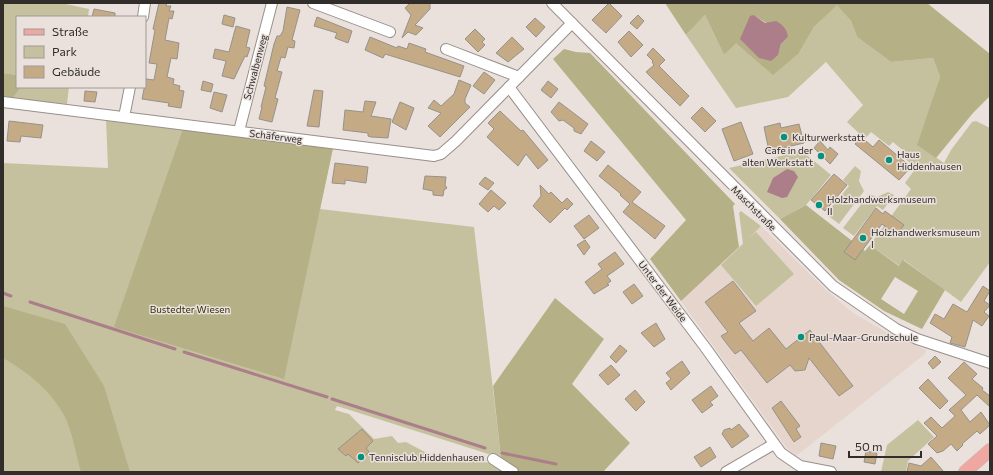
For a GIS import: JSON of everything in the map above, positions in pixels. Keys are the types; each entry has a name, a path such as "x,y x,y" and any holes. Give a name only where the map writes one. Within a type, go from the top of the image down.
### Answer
{"main road":[{"path":"965,472 990,450"}],"street":[{"path":"143,16 145,3"},
{"name":"Schwalbenweg","path":"239,131 272,3"},
{"path":"313,3 390,32"},
{"name":"Maschstraße","path":"552,3 833,286 876,317 896,329 917,339 990,364"},
{"name":"Schäferweg","path":"3,102 434,156 441,154 456,140 572,23"},
{"path":"446,49 519,77"},
{"name":"Unter der Weide","path":"509,87 705,346 781,453 795,463 831,472"},
{"path":"124,117 130,88"},
{"path":"726,472 774,444"},
{"path":"493,459 513,472"}],"shaded area":[{"path":"754,15 765,23 776,21 786,29 788,37 781,44 778,55 771,61 759,58 740,39 750,16"},
{"path":"787,169 794,171 798,177 787,197 782,198 767,192 773,178"},
{"name":"Paul-Maar-Grundschule","path":"761,226 826,290 853,313 886,332 926,350 925,354 796,456 787,448 681,301"}],"green space":[{"path":"3,3 61,3 89,9 88,16 16,16 16,75 3,73"},
{"path":"665,3 927,3 990,54 990,96 973,113 936,158 917,145 940,77 933,58 891,62 857,37 851,21 837,5 814,27 799,53 773,75 736,43 724,55 705,15 686,35","holes":["754,15 788,37 781,44 778,55"]},
{"path":"837,4 851,21 857,37 891,62 933,58 940,77 918,145 944,163 951,150 972,122 976,121 990,128 990,262 961,302 904,260 900,266 870,245 911,189 905,183 916,168 902,156 905,152 893,142 889,146 871,132 865,139 847,122 863,105 826,62 788,97 736,108 686,35 705,15 724,55 735,43 799,53 814,27"},
{"path":"564,49 590,53 735,204 733,206 739,247 681,301 650,259 686,220 553,59"},
{"path":"3,73 16,75 16,88 19,89 12,99 3,98"},
{"path":"18,88 69,88 67,104 12,99"},
{"name":"Bustedter Wiesen","path":"106,119 333,148 320,209 474,227 501,458 337,406 335,410 349,414 374,439 392,436 398,443 406,442 440,460 470,458 476,461 497,464 507,472 3,472 3,163 108,168"},
{"path":"183,129 333,148 284,379 114,327"},
{"path":"802,151 831,175 806,205 780,219 729,168"},
{"path":"855,166 861,171 859,181 864,191 839,224 826,214 849,186 843,180"},
{"path":"888,192 894,195 883,210 877,206 854,236 843,228 869,194 877,197"},
{"path":"806,205 865,251 870,245 899,266 903,260 945,290 922,329 884,311 839,280 780,219","holes":["895,277 918,291 904,314 881,299"]},
{"path":"741,211 761,226 748,239 756,232 794,274 756,306 721,265 743,244 739,213"},
{"path":"555,298 604,339 572,384 630,443 603,472 518,472 501,458 493,386"},
{"path":"3,306 65,324 104,386 130,472 81,472 71,432 66,419 54,400 47,391 31,377 3,358"},
{"path":"918,420 934,437 908,461 906,472 881,472 887,445"}],"building":[{"path":"159,3 167,3 166,6 171,6 169,11 174,11 172,19 169,18 165,40 179,43 177,59 171,58 167,77 174,79 173,84 180,86 179,90 184,91 181,108 168,106 169,103 142,99 144,88 146,88 146,79 154,80 157,64 149,63 155,30 153,29"},
{"path":"410,3 430,3 430,9 415,25 423,28 416,35 408,32 402,38 411,15 405,8"},
{"path":"609,3 622,16 606,33 592,20"},
{"path":"287,7 300,10 292,40 295,41 294,48 288,47 285,58 281,57 277,71 282,72 275,98 278,99 272,122 259,119 266,87 264,86 274,44 277,36 280,36 283,31"},
{"path":"94,9 115,13 115,16 92,16"},
{"path":"224,15 235,18 233,27 222,24"},
{"path":"638,15 644,21 637,29 630,23"},
{"path":"317,17 352,31 348,43 335,38 337,33 314,26"},
{"path":"535,18 545,27 536,37 526,27"},
{"path":"236,26 250,30 246,47 250,48 247,57 245,56 234,79 222,76 226,61 213,58 215,49 229,52"},
{"path":"475,29 485,39 482,42 485,45 478,52 465,39"},
{"path":"629,31 643,45 631,57 618,42"},
{"path":"370,37 397,48 398,46 407,49 409,43 426,49 425,52 464,66 460,77 385,54 383,58 365,50"},
{"path":"512,37 524,49 508,62 496,53"},
{"path":"653,48 665,60 659,66 689,96 680,106 646,72 654,65 652,62 653,61 647,55"},
{"path":"484,72 495,80 484,94 473,86"},
{"path":"459,80 471,85 465,99 465,103 470,107 440,137 428,126 441,113 428,108 434,100 441,106 454,94"},
{"path":"203,81 213,84 211,92 201,90"},
{"path":"548,81 558,89 551,98 541,90"},
{"path":"314,90 323,91 319,127 307,126"},
{"path":"85,91 97,92 95,102 84,101"},
{"path":"214,92 227,95 222,112 210,108"},
{"path":"365,101 376,102 371,116 391,119 388,138 371,137 368,136 368,133 343,130 345,110 363,112"},
{"path":"400,102 414,108 406,130 392,122"},
{"path":"559,102 588,124 581,134 574,131 574,128 563,120 559,121 551,112"},
{"path":"702,107 716,121 705,132 691,118"},
{"path":"500,111 521,131 523,130 548,160 538,169 526,154 518,166 487,137 494,129 488,123"},
{"path":"9,121 43,125 41,138 21,136 20,142 7,141"},
{"path":"741,122 753,154 734,161 722,129"},
{"name":"Kulturwerkstatt","path":"780,123 781,128 799,124 804,143 769,151 764,127"},
{"name":"Haus Hiddenhausen","path":"861,137 873,147 879,140 911,167 899,180 855,144"},
{"path":"591,141 605,152 597,161 584,151"},
{"path":"820,141 828,150 830,147 838,154 830,164 814,148"},
{"path":"335,163 368,167 366,183 345,180 345,184 332,183"},
{"path":"608,165 641,192 632,202 665,226 655,239 623,212 630,204 620,195 621,194 599,176"},
{"path":"834,174 847,185 825,211 811,200"},
{"path":"425,176 446,177 445,185 447,188 444,190 443,196 433,195 433,191 423,189"},
{"path":"485,177 494,183 488,190 479,184"},
{"path":"540,185 549,194 551,192 562,203 567,198 573,204 567,210 565,208 550,223 533,206 541,196"},
{"path":"491,190 506,203 499,210 494,206 488,212 479,204"},
{"path":"876,208 883,214 885,211 904,225 896,235 882,224 855,260 844,252"},
{"path":"589,215 599,228 584,239 574,226"},
{"path":"585,240 590,247 584,255 577,245"},
{"path":"615,252 624,264 607,276 611,281 607,284 609,285 594,294 585,282 602,269 598,264"},
{"path":"733,281 756,311 739,323 753,341 769,328 786,349 810,330 853,386 839,396 809,358 805,370 795,371 790,365 767,383 741,350 735,354 727,344 721,336 728,332 705,302"},
{"path":"634,284 643,296 632,304 623,292"},
{"path":"983,286 990,291 984,301 990,305 984,312 989,316 982,326 973,320 965,347 950,343 952,337 930,323 935,314 944,319 953,304 967,312"},
{"path":"656,323 665,339 654,347 641,333"},
{"path":"620,345 627,351 616,363 610,357"},
{"path":"935,356 941,362 933,369 928,363"},
{"path":"682,361 690,373 671,390 666,383 671,379 666,373"},
{"path":"964,362 977,374 972,379 990,396 990,407 977,395 961,410 970,422 981,412 990,425 980,434 977,431 962,444 963,445 957,451 951,444 943,451 937,453 928,444 937,436 924,423 931,417 942,428 955,416 949,410 966,395 948,378"},
{"path":"611,365 620,375 608,385 599,375"},
{"path":"928,379 948,401 940,409 919,388"},
{"path":"711,386 718,396 710,402 713,405 702,413 692,400"},
{"path":"635,390 645,402 636,411 625,399"},
{"path":"781,401 800,426 796,429 801,437 794,442 772,408"},
{"path":"739,424 749,436 732,448 722,434 724,430 730,428 731,430"},
{"path":"362,429 373,441 366,448 369,452 358,463 348,454 346,456 338,449"},
{"path":"821,443 836,446 833,459 819,456"},
{"path":"710,447 716,457 701,467 694,457"},
{"path":"866,451 877,453 875,464 864,462"},
{"path":"931,457 944,472 907,472 909,463 921,466"}],"waterway":[{"path":"3,293 11,296"},
{"path":"30,302 175,349"},
{"path":"184,352 327,397"},
{"path":"332,399 485,448"},
{"path":"502,453 556,464"}],"place":[{"name":"Kulturwerkstatt","path":"784,137"},
{"name":"Cafe in der alten Werkstatt","path":"821,156"},
{"name":"Haus Hiddenhausen","path":"889,160"},
{"name":"Holzhandwerksmuseum II","path":"819,205"},
{"name":"Holzhandwerksmuseum I","path":"863,238"},
{"name":"Paul-Maar-Grundschule","path":"801,337"},
{"name":"Tennisclub Hiddenhausen","path":"361,457"}]}
